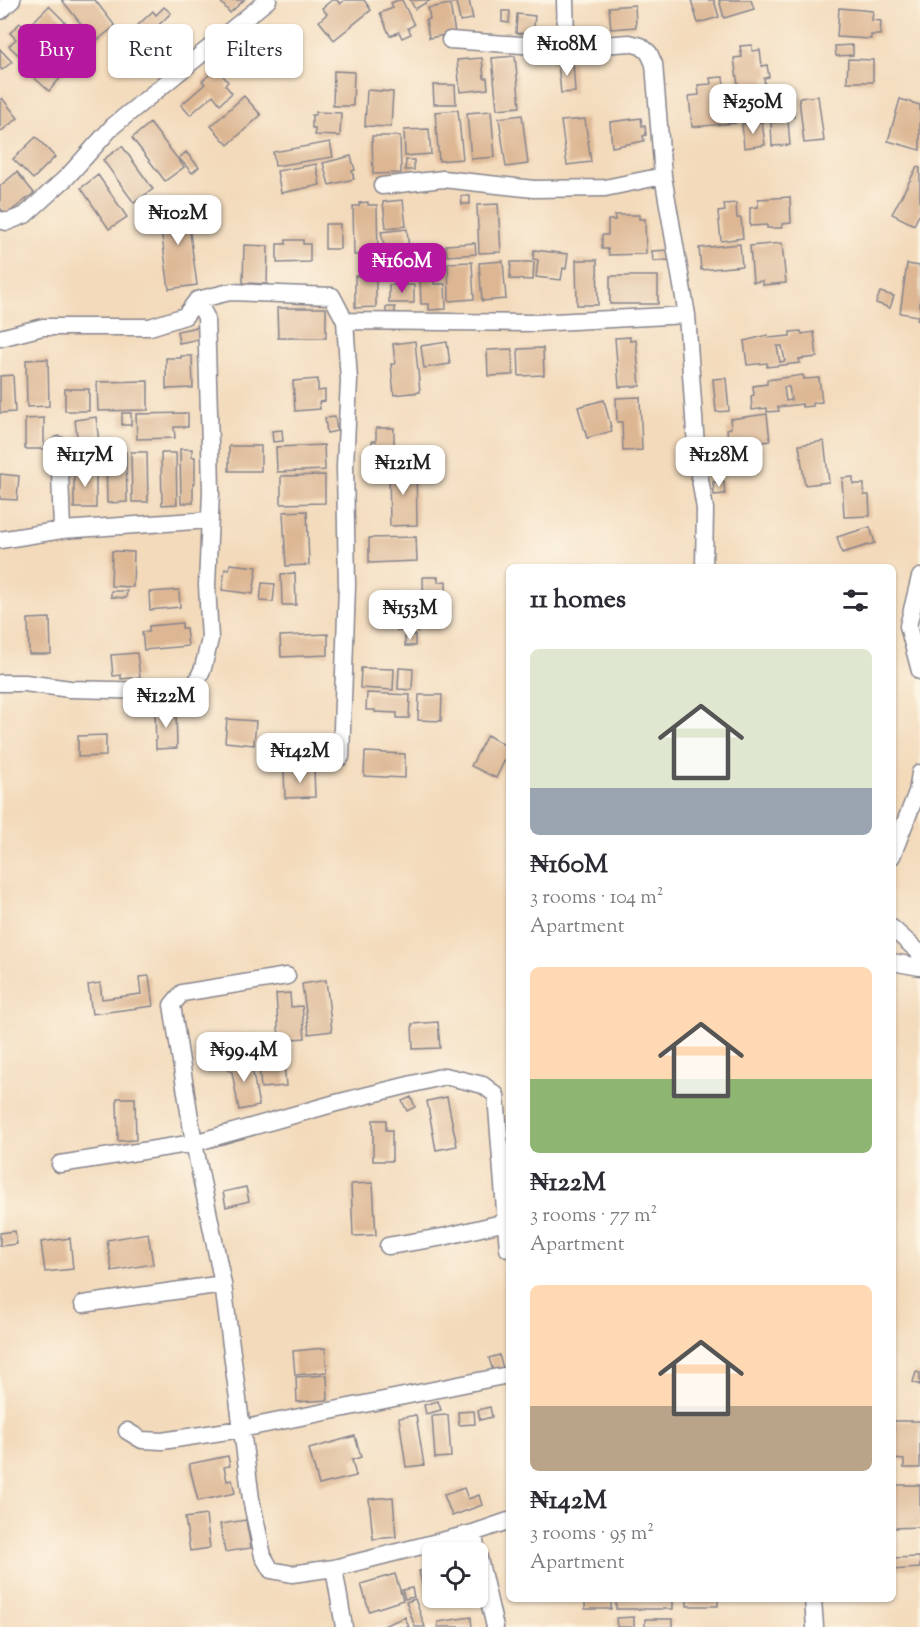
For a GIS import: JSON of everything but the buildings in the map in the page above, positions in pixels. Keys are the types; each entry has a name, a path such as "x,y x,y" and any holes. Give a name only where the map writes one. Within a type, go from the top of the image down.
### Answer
{"street":[{"path":"0,11 12,0"},
{"path":"565,0 566,40"},
{"path":"0,220 7,222 25,215 68,176 113,126 264,1"},
{"path":"450,40 536,46 566,40 590,46 629,43 641,46 649,53 654,64 663,176 687,315 697,461 705,509 704,564"},
{"path":"382,186 443,179 534,189 605,188 663,176"},
{"path":"0,338 43,327 150,327 185,316 197,300 230,292 332,296 345,321 349,380 345,466 347,586 341,757"},
{"path":"0,683 25,683 70,689 192,692 203,668 210,639 207,585 210,445 206,317 197,300"},
{"path":"345,321 535,323 687,315"},
{"path":"59,445 62,530"},
{"path":"0,540 62,530 210,520"},
{"path":"920,577 908,626 920,671"},
{"path":"896,845 917,792 920,772"},
{"path":"896,931 920,952"},
{"path":"896,963 920,967"},
{"path":"287,976 182,993 172,1005 194,1143 223,1284 251,1499 263,1556 271,1570 292,1574 334,1568 473,1533 506,1522"},
{"path":"60,1164 194,1143 336,1103 445,1076 483,1084 496,1095 506,1222 443,1237 388,1246"},
{"path":"83,1305 223,1284"},
{"path":"127,1431 142,1440 162,1441 241,1429 506,1375"},
{"path":"473,1533 495,1627"},
{"path":"334,1568 344,1627"},
{"path":"813,1602 815,1627"}]}
